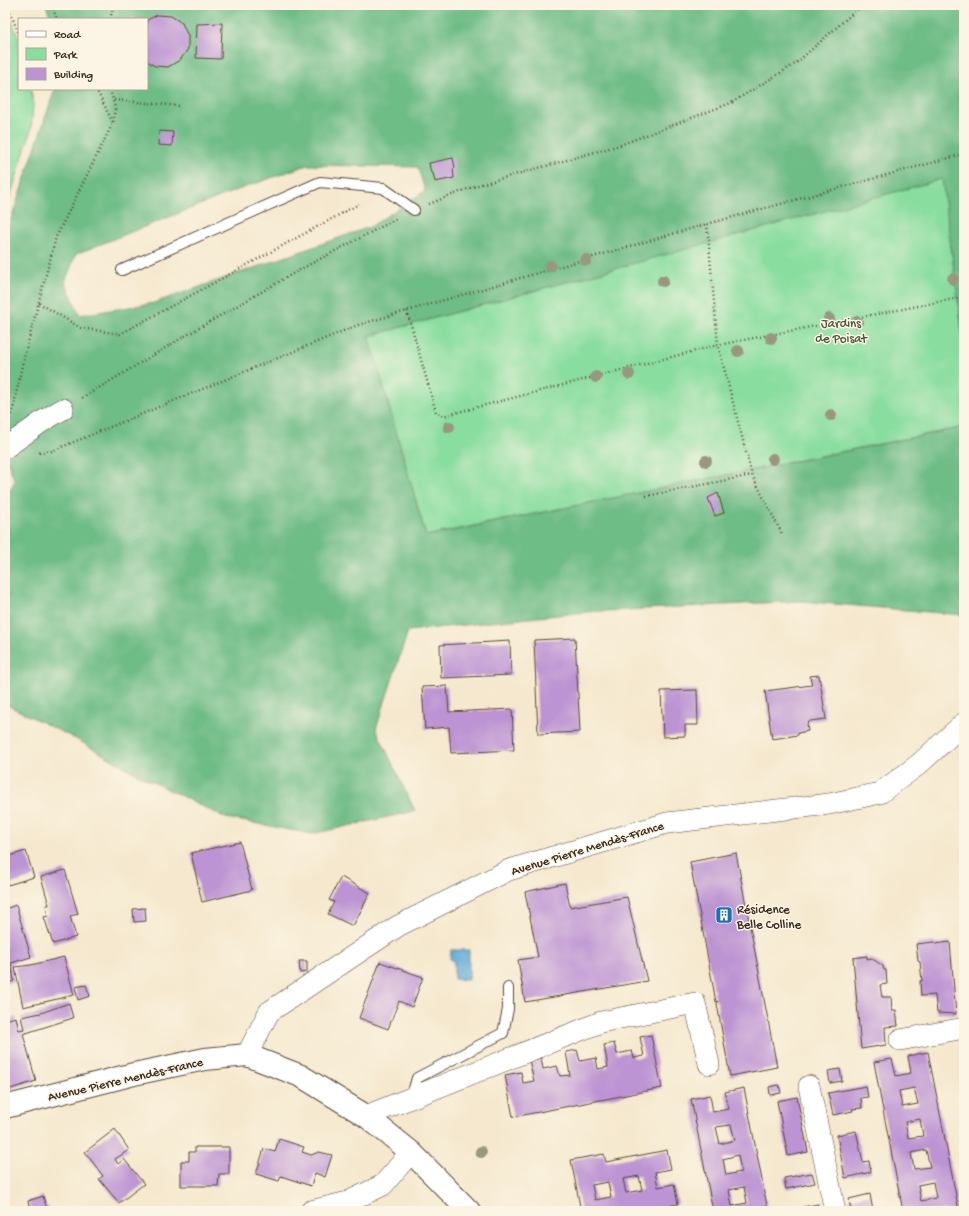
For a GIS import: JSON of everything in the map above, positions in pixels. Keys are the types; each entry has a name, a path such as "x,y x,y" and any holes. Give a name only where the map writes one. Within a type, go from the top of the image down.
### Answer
{"street":[{"path":"7,446 63,409"},
{"name":"Avenue Pierre Mendès-France","path":"247,1055 269,1012 398,926 508,870 667,823 829,804 880,793 918,765 964,723"},
{"path":"366,1116 601,1022 695,1003 710,1064"},
{"path":"900,1040 964,1028"},
{"name":"Avenue Pierre Mendès-France","path":"5,1107 134,1074 198,1060 247,1055 301,1076 366,1116 412,1152 469,1211"},
{"path":"809,1086 835,1211"},
{"path":"311,1211 348,1202 383,1185 412,1152"}],"lane":[{"path":"122,270 320,182 383,188 414,210"},
{"path":"411,1098 417,1078 503,1033 508,1009 508,988"}],"path":[{"path":"7,5 18,32"},
{"path":"52,5 56,18"},
{"path":"110,18 114,5"},
{"path":"63,409 301,269 414,210 475,186 620,145 731,103 794,64 862,5"},
{"path":"96,90 113,123"},
{"path":"7,446 22,365 56,238 113,123 115,108 110,90"},
{"path":"114,100 180,106"},
{"path":"36,453 52,451 358,325 707,224 964,154"},
{"path":"39,303 81,328 120,334 355,206 383,188"},
{"path":"707,224 718,345 752,475 782,534"},
{"path":"407,311 436,412 443,416 718,345 964,297"},
{"path":"646,496 752,475"}],"green space":[{"path":"5,5 18,37 18,90 31,90 33,104 31,130 5,213"},
{"path":"46,5 964,5 964,345 942,179 369,336 426,536 964,427 964,615 800,601 586,612 408,631 376,729 415,811 312,834 226,818 139,775 78,740 5,704 5,497 15,481 5,457 5,237 55,90 148,90 148,18 51,18","holes":["307,165 418,167 425,191 370,227 154,303 80,315 65,282 76,254 232,192"]},
{"name":"Jardins de Poisat","path":"942,178 964,345 964,427 425,536 369,336"}],"water":[{"path":"451,950 469,950 469,980 454,979 454,962 450,959"}],"building":[{"path":"157,15 171,16 182,23 188,36 188,49 180,60 168,67 155,66 148,62 148,20"},
{"path":"222,23 221,59 196,58 197,24"},
{"path":"159,131 173,132 172,146 158,145"},
{"path":"453,158 455,168 453,169 454,178 435,182 429,163"},
{"path":"718,493 724,513 715,516 708,498"},
{"path":"575,638 580,732 538,734 534,640"},
{"path":"510,641 511,675 441,678 440,645"},
{"path":"819,675 826,719 810,721 807,724 808,731 798,733 798,735 772,739 765,691 812,685 810,676"},
{"path":"447,686 449,712 512,709 514,750 451,753 449,727 425,729 422,687"},
{"path":"697,690 698,725 685,725 685,736 663,737 661,691"},
{"path":"240,842 252,890 202,902 191,853"},
{"path":"26,851 34,877 8,885 5,874 5,857"},
{"name":"Résidence Belle Colline","path":"736,853 777,1067 730,1076 717,1004 718,1001 716,1002 690,862"},
{"path":"65,870 78,914 70,916 76,937 53,944 44,917 48,916 46,905 49,905 41,877"},
{"path":"341,877 370,893 353,926 328,914 334,902 329,900"},
{"path":"565,883 570,907 627,897 647,981 525,1002 518,960 538,957 525,892"},
{"path":"16,905 31,957 11,963 14,981 5,984 5,909"},
{"path":"145,908 146,921 134,922 133,909"},
{"path":"934,942 935,944 950,942 956,1014 937,1013 935,995 921,996 920,981 922,981 916,944"},
{"path":"867,956 867,959 871,958 883,966 884,970 886,970 887,984 880,985 882,997 891,997 892,1011 896,1010 898,1026 885,1027 886,1045 861,1049 853,958"},
{"path":"64,957 74,995 23,1007 15,967 31,965"},
{"path":"299,961 307,961 307,972 300,973"},
{"path":"380,962 423,977 412,1007 399,1001 388,1029 359,1018"},
{"path":"86,985 90,996 78,1000 75,987"},
{"path":"69,1003 73,1018 23,1034 36,1081 7,1090 5,1081 5,1020 16,1017 19,1030 24,1029 21,1017 41,1013"},
{"path":"651,1035 662,1088 513,1117 505,1075 521,1072 523,1083 534,1081 529,1060 541,1058 543,1069 557,1066 560,1076 570,1075 566,1052 577,1050 580,1061 596,1058 598,1069 608,1067 604,1045 614,1043 617,1054 632,1051 634,1058 644,1056 640,1037"},
{"path":"928,1052 959,1211 903,1211 874,1062 892,1059 896,1076 911,1073 908,1056","holes":["914,1088 918,1104 902,1107 899,1091","920,1119 923,1136 908,1138 905,1122","926,1150 930,1167 914,1169 911,1153","933,1182 936,1198 921,1201 918,1185"]},
{"path":"840,1069 842,1081 830,1083 828,1071"},
{"path":"779,1085 781,1093 770,1095 769,1087"},
{"path":"866,1086 868,1097 861,1098 862,1108 852,1109 853,1111 833,1115 828,1093"},
{"path":"744,1088 768,1211 713,1211 691,1099 710,1095 713,1112 729,1109 725,1092","holes":["731,1125 735,1140 720,1144 716,1127","738,1155 741,1172 726,1175 723,1159","744,1187 747,1203 732,1206 729,1190"]},
{"path":"797,1097 808,1152 788,1156 777,1101"},
{"path":"115,1129 129,1150 115,1159 118,1164 124,1159 144,1184 119,1203 99,1179 103,1176 85,1152"},
{"path":"856,1131 863,1162 869,1161 871,1172 845,1178 837,1135"},
{"path":"279,1139 304,1147 302,1152 311,1155 319,1152 332,1155 325,1177 315,1173 311,1186 281,1176 279,1181 256,1174 264,1149 275,1152"},
{"path":"195,1147 229,1147 229,1174 219,1174 218,1186 181,1186 181,1161 189,1161 189,1152 195,1152"},
{"path":"667,1150 671,1169 655,1172 658,1187 674,1184 678,1204 642,1211 581,1211 571,1160 604,1154 606,1162","holes":["639,1176 642,1190 626,1193 623,1179","608,1182 611,1197 595,1200 592,1185"]},
{"path":"812,1173 815,1183 786,1189 784,1178"},
{"path":"870,1194 873,1211 851,1211 849,1199"},
{"path":"43,1196 46,1206 54,1211 30,1211 28,1201"},
{"path":"818,1204 820,1211 799,1211 798,1208"}],"place":[{"name":"Résidence Belle Colline","path":"724,915"}]}
